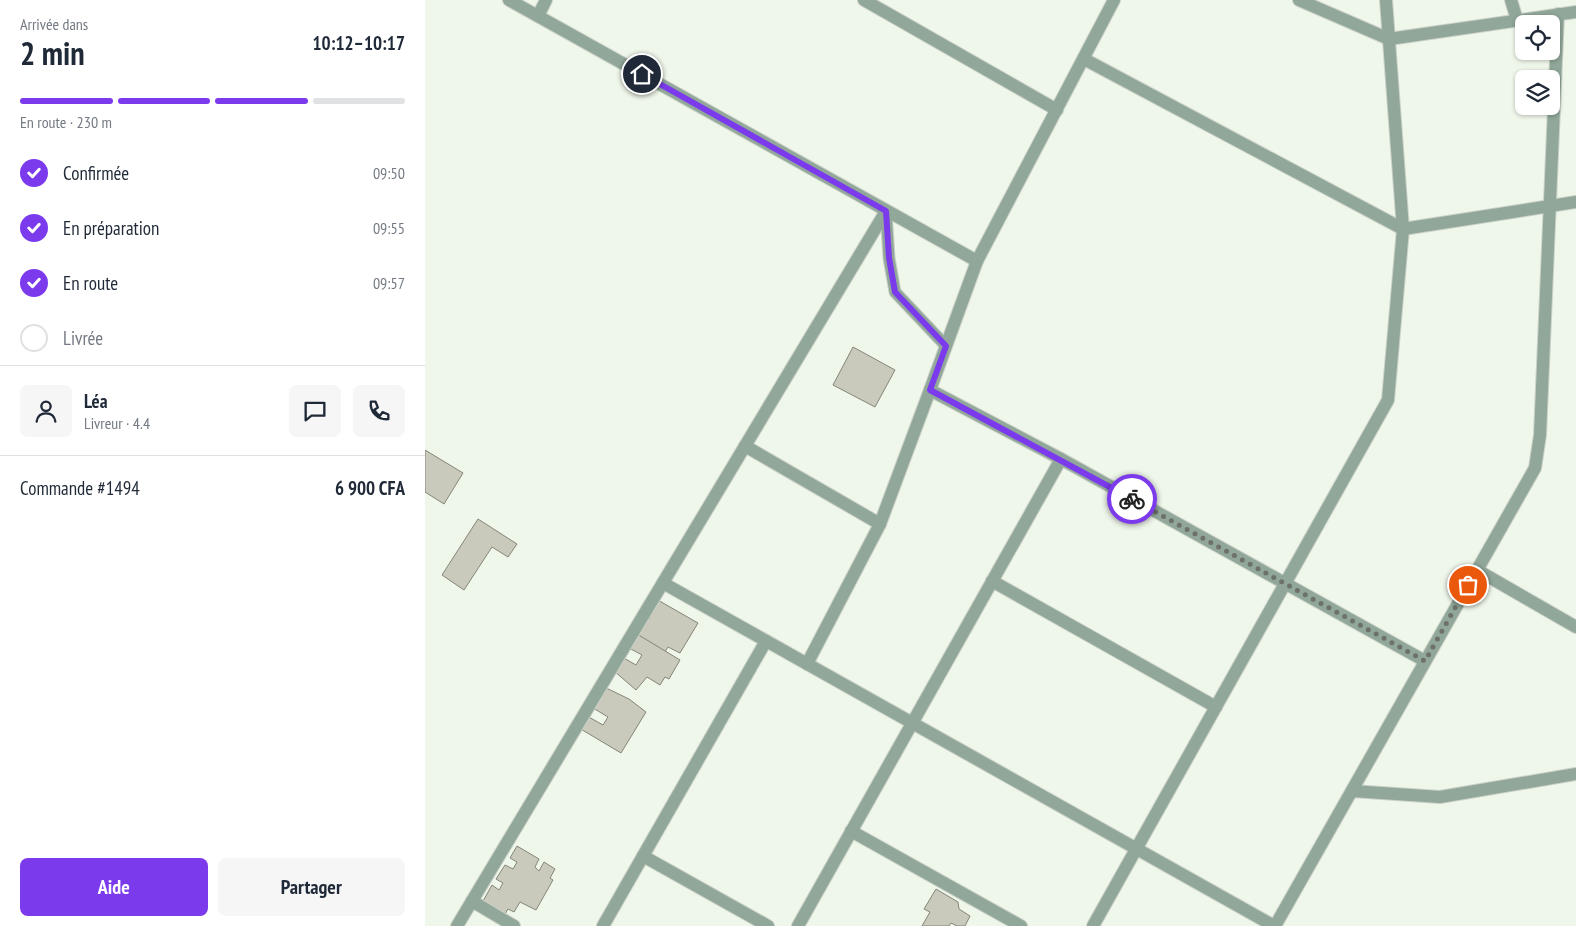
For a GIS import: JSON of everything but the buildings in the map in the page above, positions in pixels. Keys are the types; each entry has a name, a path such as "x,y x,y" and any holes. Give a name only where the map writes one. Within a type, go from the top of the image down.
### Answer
{"street":[{"path":"509,0 977,261"},
{"path":"537,16 546,0"},
{"path":"864,0 1057,110"},
{"path":"807,664 880,524 977,261 1114,0"},
{"path":"1299,0 1389,39 1515,20"},
{"path":"1093,926 1388,400 1403,229 1386,0"},
{"path":"1511,0 1516,15"},
{"path":"1551,15 1576,12"},
{"path":"663,583 1275,926 1535,468 1541,435 1558,14"},
{"path":"1084,59 1403,229 1576,202"},
{"path":"457,926 886,211"},
{"path":"930,390 1061,459 1425,661"},
{"path":"745,446 880,524"},
{"path":"798,926 1061,459"},
{"path":"1477,570 1576,627"},
{"path":"992,581 1216,707"},
{"path":"603,926 766,641"},
{"path":"1351,791 1440,797 1576,774"},
{"path":"851,831 1021,926"},
{"path":"643,856 768,926"},
{"path":"472,901 514,926"}],"lane":[{"path":"886,211 889,258 895,292 946,346"}],"way so far":[{"path":"1132,499 1425,661 1468,585"}],"route":[{"path":"642,74 886,211 889,258 895,292 946,346 930,390 1132,499"}]}
